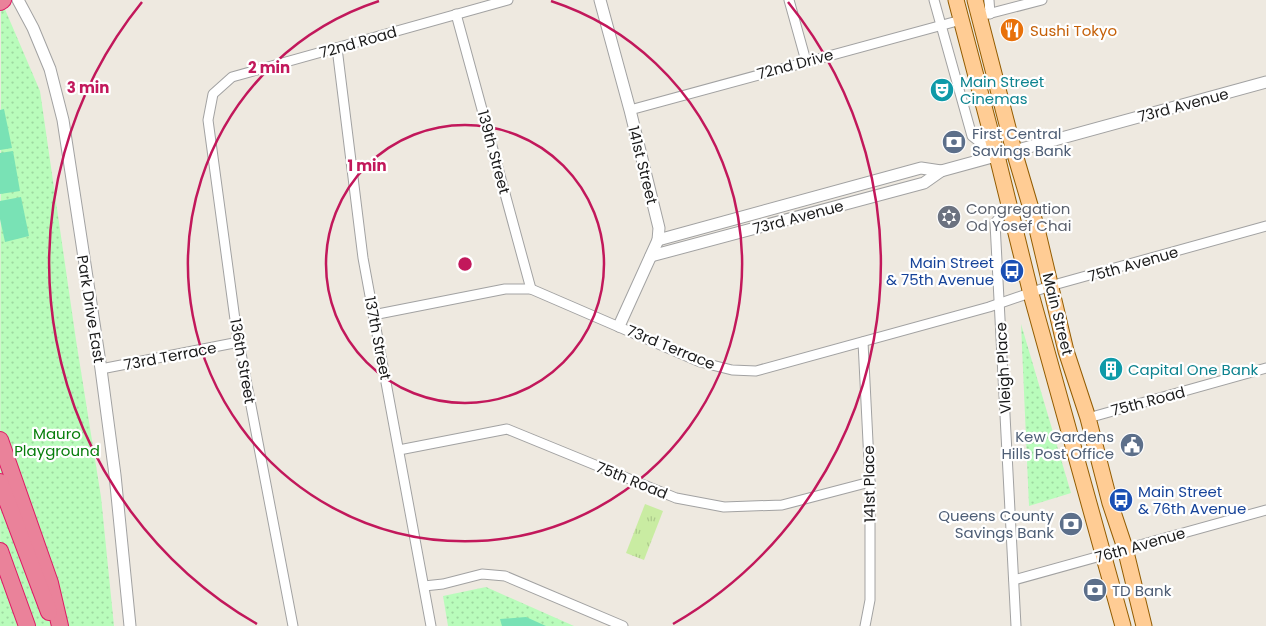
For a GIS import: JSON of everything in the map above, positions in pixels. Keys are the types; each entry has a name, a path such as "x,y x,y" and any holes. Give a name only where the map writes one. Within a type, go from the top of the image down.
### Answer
{"highway":[{"path":"0,440 50,583 60,626"},
{"path":"0,482 54,626"},
{"path":"0,551 27,626"}],"main road":[{"name":"Main Street","path":"956,0 1010,205 1031,294 1124,626"},
{"name":"Main Street","path":"975,0 985,15 1014,151 1037,229 1066,350 1088,418 1110,503 1125,548 1144,626"}],"street":[{"name":"Park Drive East","path":"18,0 33,28 50,69 63,120 101,369 115,475 130,626"},
{"name":"72nd Road","path":"213,94 232,77 508,0"},
{"name":"141st Street","path":"600,0 659,228 658,240 619,326"},
{"path":"789,0 806,61"},
{"path":"934,0 972,136 997,156"},
{"path":"989,0 985,15 1042,0"},
{"name":"139th Street","path":"456,14 531,289"},
{"name":"72nd Drive","path":"630,110 961,20"},
{"name":"137th Street","path":"337,48 363,258 431,626"},
{"name":"73rd Avenue","path":"651,256 924,183 941,171 1266,82"},
{"name":"136th Street","path":"213,94 208,120 239,342 292,626"},
{"name":"73rd Avenue","path":"658,240 920,168 941,171"},
{"name":"Vleigh Place","path":"1010,205 995,223 1016,626"},
{"name":"75th Avenue","path":"1000,304 1050,286 1266,226"},
{"name":"73rd Terrace","path":"373,315 505,289 531,289 700,362 732,370 756,371 1000,304"},
{"name":"73rd Terrace","path":"101,369 239,342"},
{"name":"141st Place","path":"863,342 870,482 870,600 865,626"},
{"name":"75th Road","path":"1088,418 1266,368"},
{"name":"75th Road","path":"399,450 507,430 676,498 724,507 782,505 870,482"},
{"name":"76th Avenue","path":"1014,580 1266,510"},
{"path":"424,586 443,584 482,574 505,576 623,626"}],"green space":[{"name":"Mauro Playground","path":"1,0 40,91 101,497 114,626 0,626"},
{"path":"4,109 12,148 0,150 0,110"},
{"path":"13,151 20,191 0,194 0,153"},
{"path":"21,197 29,236 5,242 0,219 0,201"},
{"path":"1021,324 1071,493 1029,506"},
{"path":"645,504 663,511 644,560 626,553"},
{"path":"486,587 574,626 448,626 443,596"},
{"path":"526,617 546,626 502,626 500,619"}],"place":[{"name":"Sushi Tokyo","path":"1012,30"},
{"name":"Main Street Cinemas","path":"942,90"},
{"name":"First Central Savings Bank","path":"954,142"},
{"name":"Congregation Od Yosef Chai","path":"949,217"},
{"name":"Main Street & 75th Avenue","path":"1012,271"},
{"name":"Capital One Bank","path":"1111,369"},
{"name":"Kew Gardens Hills Post Office","path":"1132,445"},
{"name":"Main Street & 76th Avenue","path":"1121,500"},
{"name":"Queens County Savings Bank","path":"1071,524"},
{"name":"TD Bank","path":"1095,590"}]}
